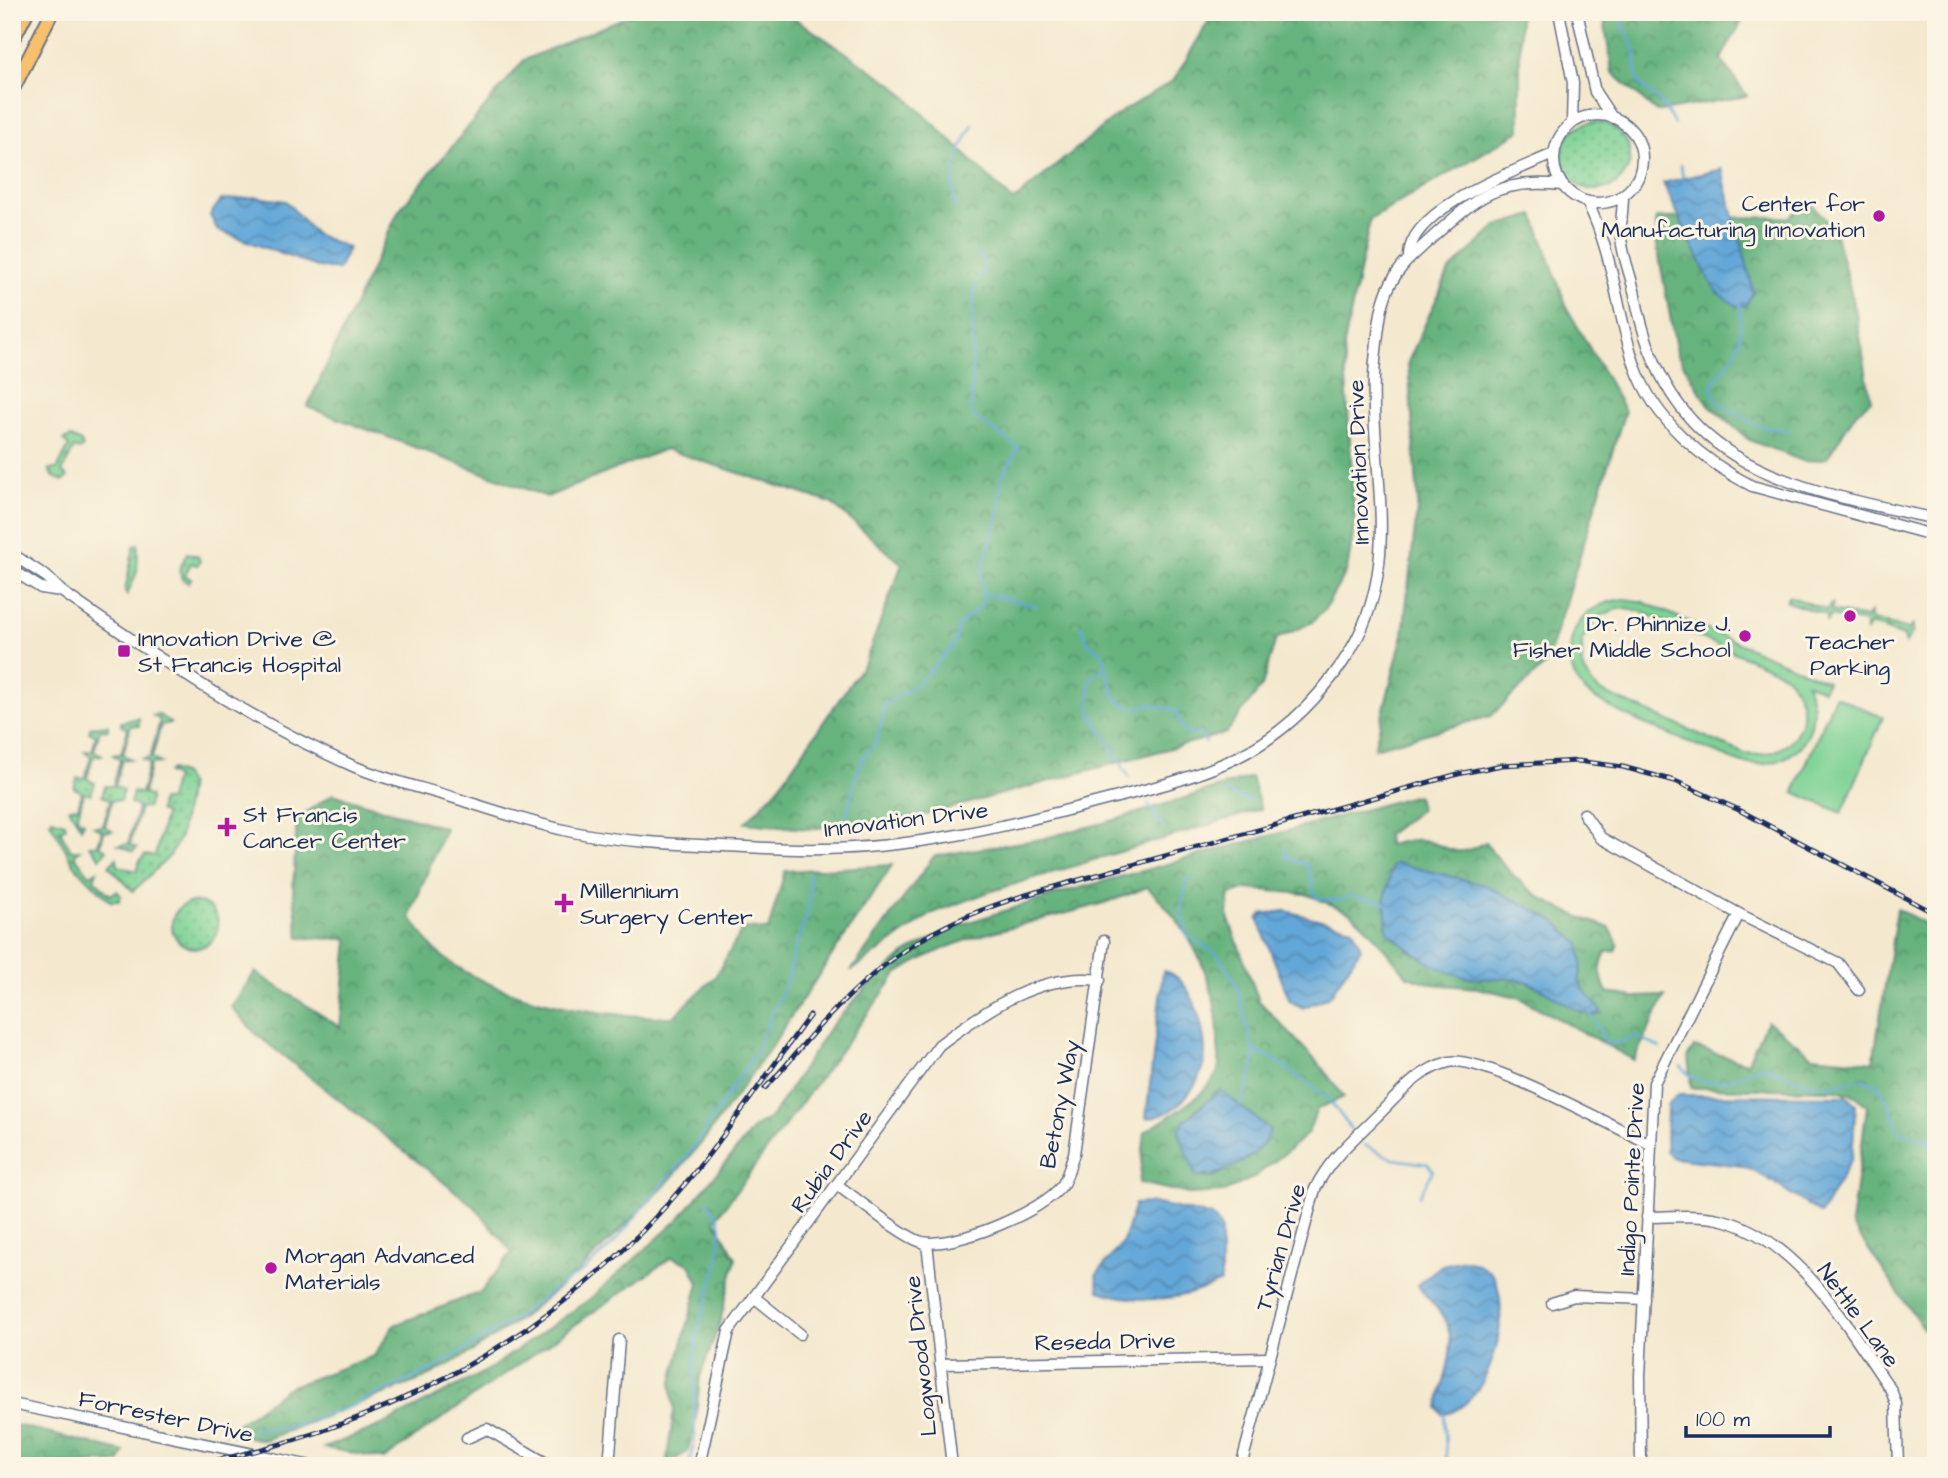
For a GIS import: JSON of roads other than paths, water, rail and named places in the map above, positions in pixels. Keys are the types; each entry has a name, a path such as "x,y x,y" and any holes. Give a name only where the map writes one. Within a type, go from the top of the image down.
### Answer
{"main road":[{"path":"12,41 27,12"},
{"path":"12,91 52,12"}],"street":[{"path":"1559,12 1573,83 1572,123"},
{"path":"1577,12 1595,92 1611,117 1629,127 1640,146 1641,169 1627,192 1621,237 1643,336 1659,377 1685,415 1712,441 1761,470 1843,498 1936,519"},
{"path":"1611,117 1584,117 1572,123 1562,132 1553,154 1562,185 1573,196 1587,202 1599,203 1627,192"},
{"name":"Innovation Drive","path":"12,554 47,577 61,592 219,696 358,768 573,832 652,844 825,849 931,839 998,828 1203,772 1241,758 1271,739 1312,703 1345,659 1370,613 1383,544 1372,383 1381,310 1387,290 1409,255 1410,244 1460,197 1553,154"},
{"name":"Innovation Drive","path":"1409,255 1419,251 1462,210 1507,186 1535,182 1562,185"},
{"path":"1587,202 1608,251 1636,367 1662,412 1686,441 1725,472 1752,486 1936,536"},
{"name":"Innovation Drive","path":"12,570 41,588 61,592"},
{"path":"1584,814 1601,838 1739,914 1838,963 1859,990"},
{"name":"Indigo Pointe Drive","path":"1642,1466 1647,1217 1657,1073 1739,914"},
{"name":"Betony Way","path":"927,1243 937,1244 970,1236 1043,1203 1063,1184 1074,1154 1104,941"},
{"name":"Rubia Drive","path":"699,1466 710,1401 729,1331 939,1045 986,1010 1022,993 1077,977 1100,980"},
{"name":"Tyrian Drive","path":"1241,1466 1308,1206 1322,1173 1417,1076 1451,1061 1484,1066 1650,1144"},
{"path":"837,1185 919,1242 927,1243"},
{"name":"Nettle Lane","path":"1647,1217 1715,1218 1734,1223 1796,1263 1814,1281 1891,1390 1896,1404 1898,1466"},
{"name":"Logwood Drive","path":"927,1243 952,1466"},
{"path":"1552,1303 1574,1296 1644,1298"},
{"path":"754,1297 800,1334"},
{"path":"608,1466 619,1340"},
{"name":"Reseda Drive","path":"940,1364 1270,1358"},
{"name":"Forrester Drive","path":"12,1404 311,1466"},
{"path":"467,1438 487,1429 551,1466"}],"water":[{"path":"1722,169 1753,292 1746,305 1737,306 1718,293 1708,278 1663,183"},
{"path":"256,197 286,201 315,234 348,248 338,270 317,267 217,230 210,215 221,200"},
{"path":"1397,863 1485,885 1552,919 1580,944 1582,964 1579,982 1602,1013 1593,1014 1574,1009 1523,981 1459,976 1416,954 1387,931 1385,899 1392,866"},
{"path":"1286,911 1353,928 1361,948 1330,996 1303,1008 1290,1001 1258,919 1262,914"},
{"path":"1163,971 1174,975 1183,983 1197,1009 1204,1038 1204,1063 1196,1083 1183,1100 1166,1113 1146,1118"},
{"path":"1220,1090 1270,1130 1259,1148 1240,1164 1217,1174 1196,1176 1179,1132 1183,1122"},
{"path":"1678,1095 1846,1096 1856,1104 1852,1158 1821,1214 1765,1177 1743,1166 1674,1158 1666,1152 1667,1105"},
{"path":"1152,1203 1212,1216 1221,1228 1221,1282 1191,1293 1161,1299 1130,1298 1099,1291 1096,1275 1123,1242 1135,1204"},
{"path":"1464,1260 1478,1264 1495,1279 1500,1296 1501,1316 1493,1358 1485,1378 1459,1408 1443,1415 1438,1408 1450,1353 1449,1331 1445,1320 1417,1285 1442,1265"}],"waterway":[{"path":"1616,12 1635,49 1637,81 1663,105 1674,124"},
{"path":"956,207 953,186 956,165 973,125"},
{"path":"1681,165 1683,181"},
{"path":"846,817 864,756 877,741 885,704 917,684 956,641 958,627 983,603 982,570 998,519 1002,477 1019,448 975,418 971,411 974,290 977,279 984,272 984,262 978,253"},
{"path":"1739,303 1738,346 1734,356 1715,381 1714,396 1721,404 1757,424 1767,428 1791,430"},
{"path":"985,594 1036,606"},
{"path":"1081,626 1089,644 1103,654 1113,693 1120,703 1136,709 1149,704 1175,710 1184,732 1201,735 1206,742"},
{"path":"1106,666 1090,679 1090,711 1129,777"},
{"path":"1227,792 1250,801"},
{"path":"1148,803 1163,827"},
{"path":"1285,849 1288,858 1307,865 1316,898 1335,901 1351,896 1386,903"},
{"path":"253,1430 290,1427 349,1407 437,1367 516,1318 582,1272 611,1246 689,1154 755,1053 790,973 794,949 806,919 810,897 809,873"},
{"path":"1188,877 1181,908 1188,937 1216,953 1237,985 1253,1050 1273,1059 1328,1098 1351,1129"},
{"path":"1590,1013 1607,1044 1615,1044 1636,1036 1660,1048"},
{"path":"1240,1106 1252,1076 1255,1052"},
{"path":"1681,1066 1689,1075 1709,1082 1730,1079 1761,1066 1801,1081 1819,1084 1835,1085 1866,1080 1876,1085 1885,1096 1901,1134 1936,1141"},
{"path":"1926,1138 1936,1156"},
{"path":"1365,1145 1393,1159 1428,1164 1433,1171 1419,1196"},
{"path":"689,1466 695,1437 694,1367 697,1334 718,1262 721,1228 718,1216 707,1202"},
{"path":"1444,1413 1447,1466"}],"railway":[{"path":"765,1088 817,1028 873,974 921,940 973,914 1036,892 1458,774 1502,765 1578,761 1623,767 1675,781 1739,810 1936,914"},
{"path":"190,1466 263,1449 333,1427 401,1399 466,1367 527,1328 585,1284 639,1234 690,1178 810,1015"}],"place":[{"name":"Center for Manufacturing Innovation","path":"1879,216"},
{"name":"Teacher Parking","path":"1850,616"},
{"name":"Dr. Phinnize J. Fisher Middle School","path":"1745,636"},
{"name":"Innovation Drive @ St Francis Hospital","path":"124,651"},
{"name":"St Francis Cancer Center","path":"227,827"},
{"name":"Millennium Surgery Center","path":"564,903"},
{"name":"Morgan Advanced Materials","path":"271,1268"}]}
